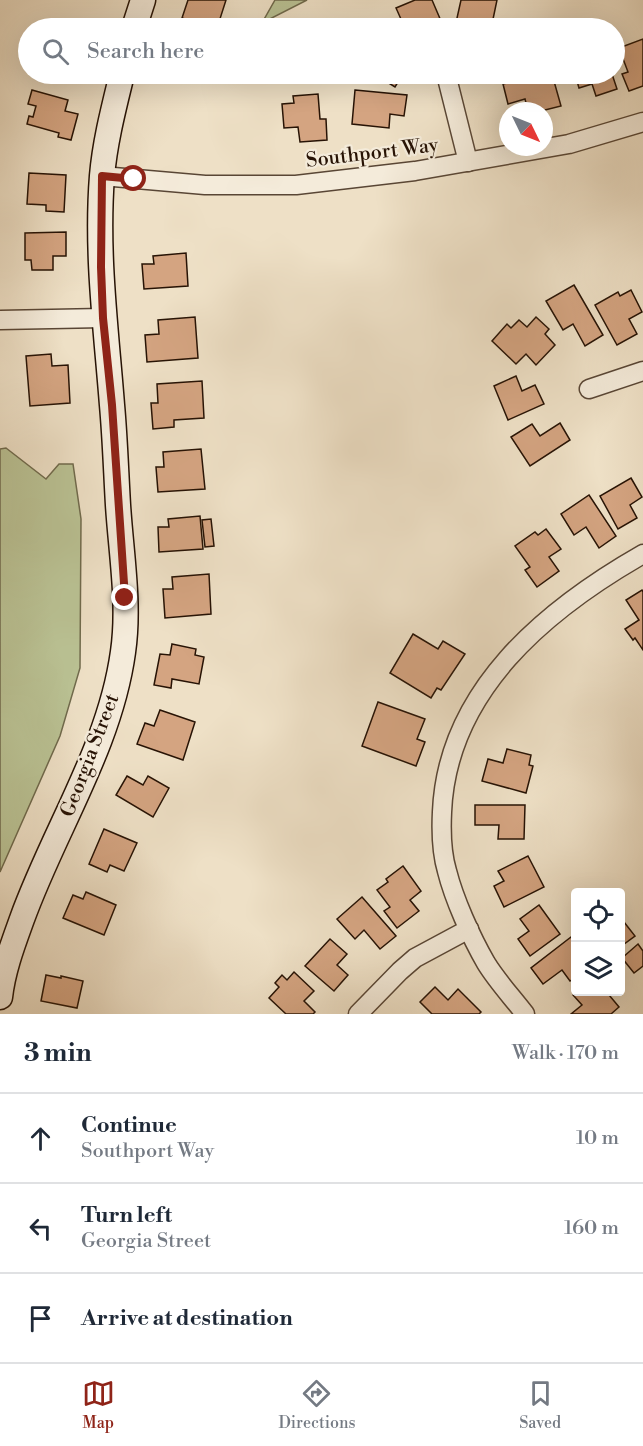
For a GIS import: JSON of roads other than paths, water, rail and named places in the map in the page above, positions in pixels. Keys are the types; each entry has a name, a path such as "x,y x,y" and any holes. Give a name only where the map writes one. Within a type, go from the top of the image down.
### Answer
{"street":[{"path":"137,18 143,0"},
{"name":"Georgia Street","path":"0,997 17,932 34,886 100,739 116,689 123,651 125,598 101,267 102,176 108,132 120,84"},
{"path":"448,84 468,162"},
{"name":"Southport Way","path":"102,176 205,185 296,185 415,171 569,144 643,122"},
{"path":"0,320 103,318"},
{"path":"589,389 643,371"},
{"path":"525,1014 487,964 469,929 447,871 441,837 443,792 453,747 468,714 487,682 512,652 567,604 643,554"},
{"path":"358,1014 400,970 415,958 469,929"}]}
